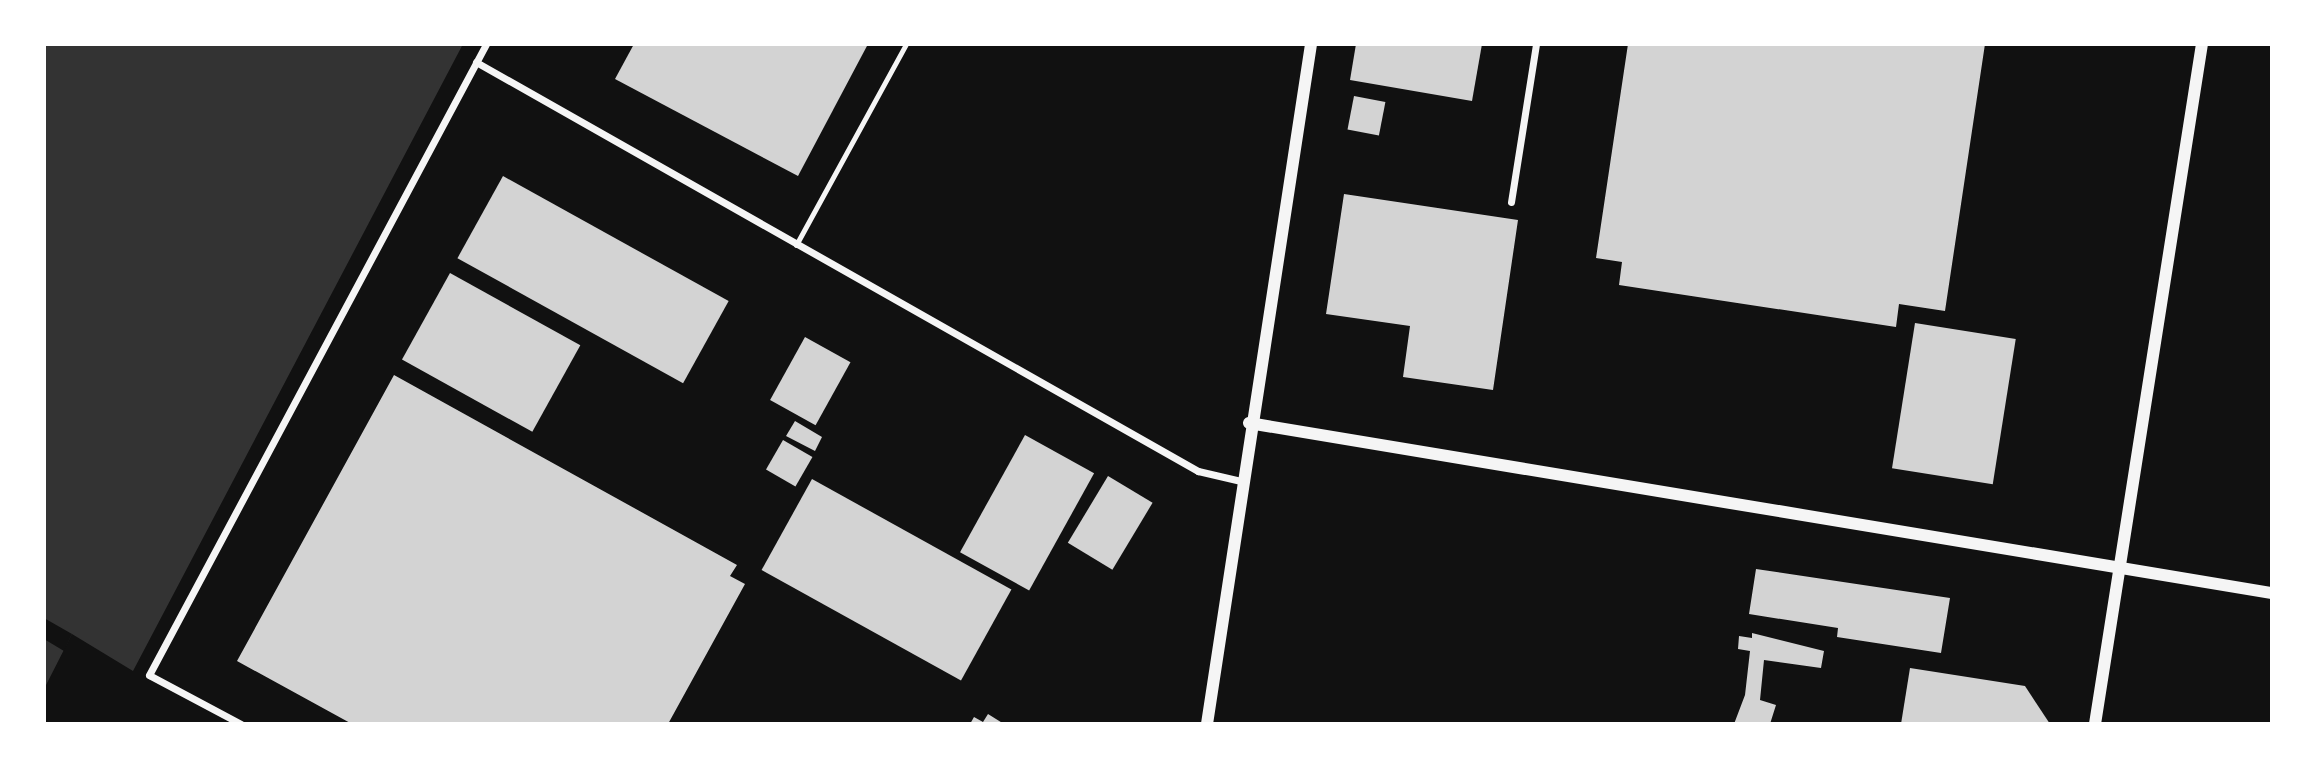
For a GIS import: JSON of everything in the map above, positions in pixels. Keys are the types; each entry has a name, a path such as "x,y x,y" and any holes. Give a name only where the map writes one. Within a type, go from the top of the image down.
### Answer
{"street":[{"path":"240,724 149,675 486,44"},
{"path":"1207,724 1249,423 1311,44"},
{"path":"1511,202 1536,44"},
{"path":"2095,724 2202,44"},
{"path":"477,62 1198,471 1241,481"},
{"path":"1249,423 2272,593"}],"lane":[{"path":"796,245 906,44"}],"shaded area":[{"path":"44,44 463,44 133,671 72,634 44,689"}],"pier":[{"path":"44,618 72,634 64,651 44,639"}],"building":[{"path":"634,44 868,44 798,176 615,79"},
{"path":"1356,44 1482,44 1472,101 1350,80"},
{"path":"1628,44 1985,44 1945,311 1899,304 1896,327 1619,285 1622,262 1596,258"},
{"path":"1354,96 1385,102 1379,135 1348,129"},
{"path":"503,176 729,301 683,383 457,258"},
{"path":"1344,194 1518,220 1493,390 1403,377 1410,326 1326,314"},
{"path":"450,273 580,345 532,432 402,360"},
{"path":"1915,323 2016,339 1993,484 1892,468"},
{"path":"805,337 850,362 816,425 770,400"},
{"path":"394,375 737,565 730,576 745,584 668,724 352,724 237,661"},
{"path":"795,421 822,437 815,451 786,436"},
{"path":"1025,435 1094,473 1029,590 960,552"},
{"path":"783,440 812,457 795,486 766,469"},
{"path":"1108,476 1153,503 1112,570 1068,543"},
{"path":"812,479 1011,590 961,680 762,570"},
{"path":"1756,569 1950,598 1941,653 1837,637 1838,628 1749,614"},
{"path":"1752,633 1824,651 1821,668 1764,660 1760,700 1776,705 1770,724 1734,724 1745,695 1750,651 1738,649 1739,636 1752,638"},
{"path":"1910,668 2025,686 2050,724 1901,724"},
{"path":"988,714 1004,724 970,724 974,717 983,722"}]}
